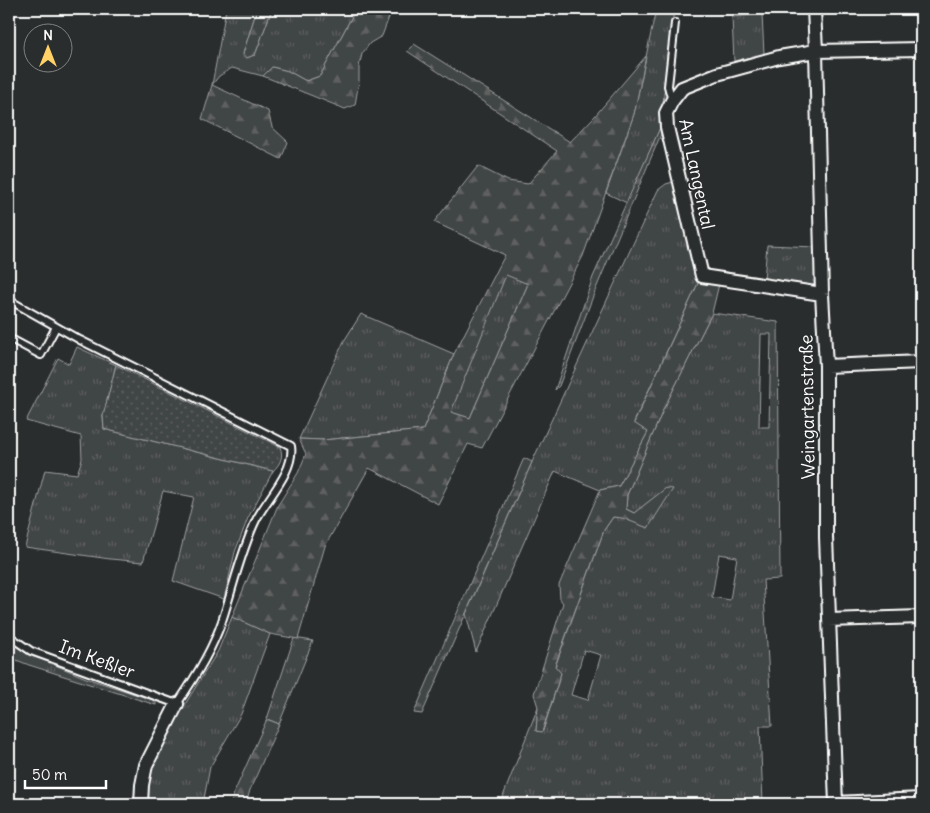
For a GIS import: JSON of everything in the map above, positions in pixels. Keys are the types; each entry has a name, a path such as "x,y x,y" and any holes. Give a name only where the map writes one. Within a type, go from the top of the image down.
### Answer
{"street":[{"name":"Weingartenstraße","path":"814,9 822,294 826,366 826,537 836,803"},
{"name":"Am Langental","path":"822,294 702,276 667,128 666,113 682,88 717,74 779,57 816,51 921,49"},
{"path":"826,366 921,362"},
{"path":"829,620 921,617"},
{"path":"141,804 146,765 177,704"},
{"path":"836,803 921,799"}],"lane":[{"path":"672,101 668,86 675,23"},
{"path":"9,300 80,340 291,446 292,455 287,470 256,520 250,535 212,647 177,704"},
{"path":"9,338 41,355 56,326"},
{"name":"Im Keßler","path":"9,636 31,650 177,704"}],"green space":[{"path":"226,9 257,9 243,54 255,55 272,9 356,9 320,76 306,81 288,71 272,67 263,76 232,68 219,76 212,85"},
{"path":"257,9 272,9 255,55 246,58 243,54"},
{"path":"356,9 392,9 382,36 370,43 362,54 355,105 345,109 263,76 272,67 288,71 306,81 320,76"},
{"path":"656,9 674,9 660,128 627,203 606,193 634,114"},
{"path":"762,14 764,54 734,61 732,17"},
{"path":"414,44 570,142 646,56 634,114 583,256 482,448 468,444 438,504 369,468 325,546 298,639 270,634 232,617 278,505 298,473 306,454 299,439 323,440 423,430 454,354 505,255 434,222 478,166 508,181 528,184 557,151 407,51","holes":["506,275 528,284 470,418 451,412"]},
{"path":"212,85 268,111 272,127 288,142 281,159 202,119"},
{"path":"660,128 661,134 595,291 559,386 555,390 593,277"},
{"path":"673,182 700,279 634,422 648,432 619,486 600,490 555,471 476,652 466,614 532,462 658,190 666,184"},
{"path":"767,245 815,247 816,289 764,280"},
{"path":"506,274 528,284 470,418 450,412"},
{"path":"700,279 719,284 712,313 663,410 627,495 626,509 634,513 666,488 673,489 648,528 622,518 613,517 604,530 555,666 561,673 542,732 536,731 538,707 534,694 563,603 560,599 559,585 600,490 619,486 648,432 634,423"},
{"path":"712,313 778,322 780,579 763,580 772,726 760,726 763,804 500,804 538,707 536,731 543,731 561,673 555,667 604,530 613,517 622,517 648,528 666,489 634,513 626,509 627,495 663,410","holes":["761,334 771,334 769,427 759,427","719,554 737,557 730,600 712,597","584,650 601,655 588,700 571,695"]},
{"path":"361,314 454,354 423,430 323,440 299,439 344,341"},
{"path":"77,347 116,365 103,416 104,429 273,471 248,518 235,552 224,599 173,581 194,497 163,491 143,562 25,547 45,470 77,474 82,459 81,436 26,421 58,358 69,364"},
{"path":"116,365 280,447 282,454 279,463 273,471 104,429 103,416"},
{"path":"524,458 532,462 422,714 414,713"},
{"path":"232,617 270,634 241,714 210,767 203,804 144,804 147,777 158,748 218,651"},
{"path":"294,638 313,641 279,724 267,719"},
{"path":"9,641 55,665 86,678 156,701 156,705 9,657"},
{"path":"267,719 279,724 250,790 246,804 231,804 234,793"}]}
